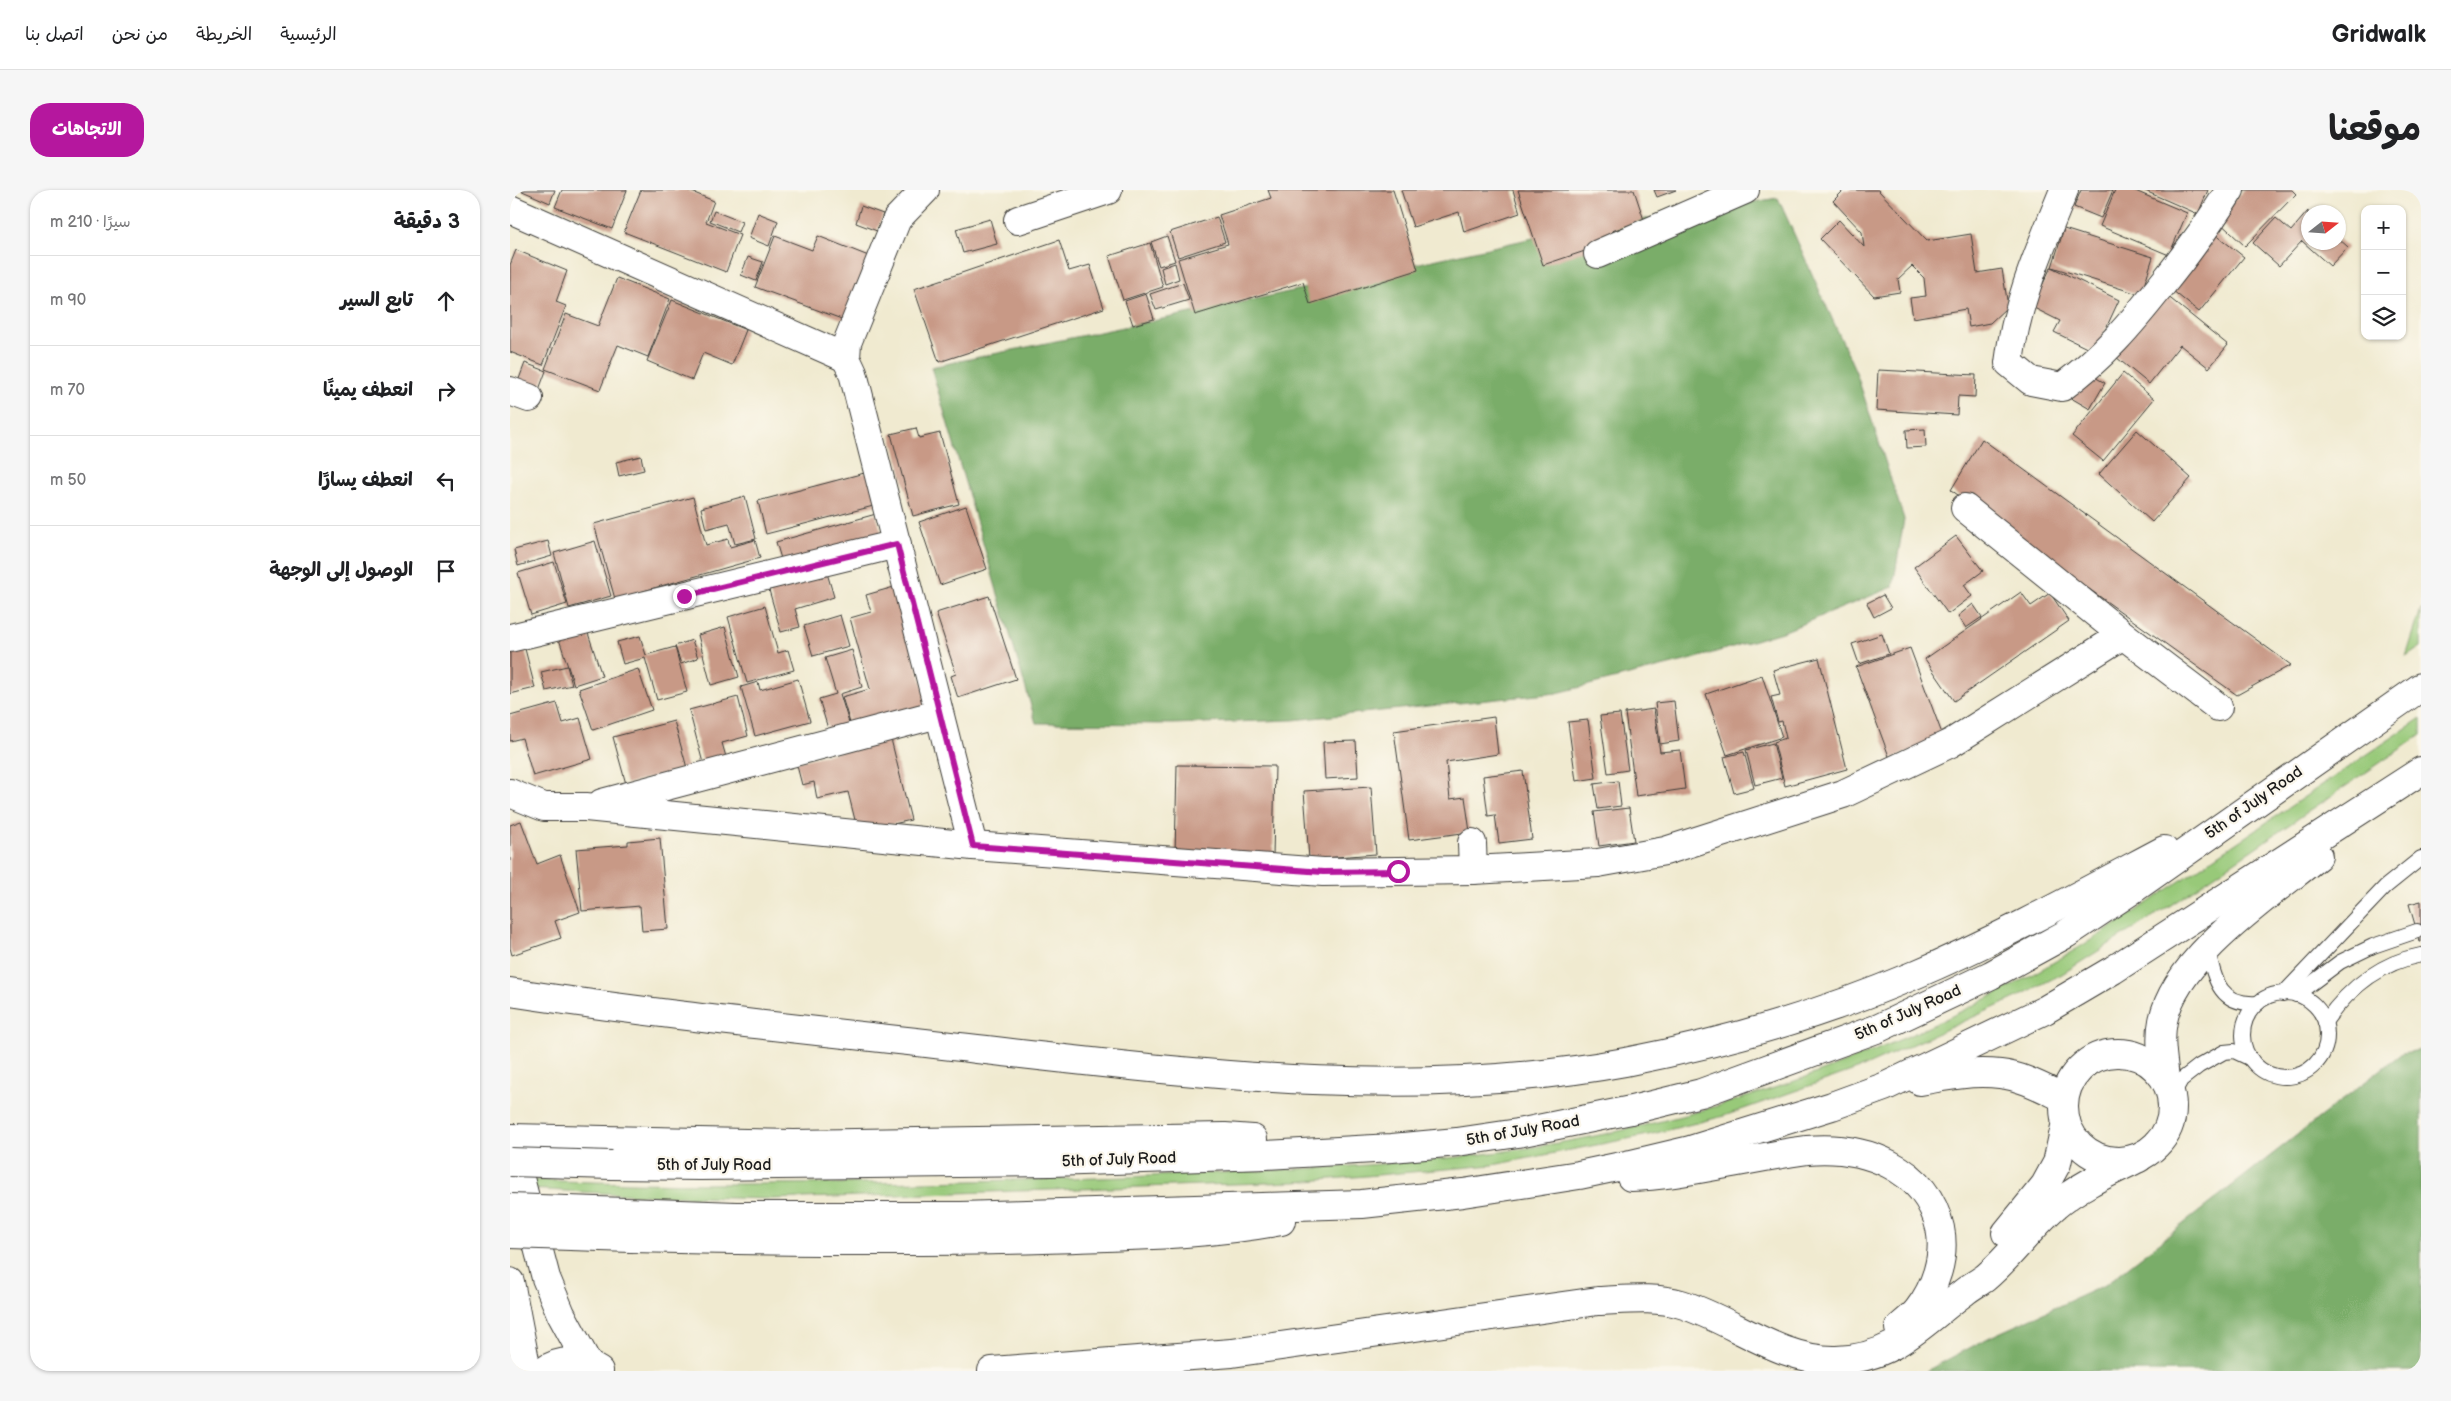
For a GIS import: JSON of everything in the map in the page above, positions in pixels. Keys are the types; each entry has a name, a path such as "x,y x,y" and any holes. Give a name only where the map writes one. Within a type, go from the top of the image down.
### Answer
{"main road":[{"path":"925,190 897,219 847,342 846,358 853,373 973,846"},
{"path":"1018,220 1108,190"},
{"path":"1598,254 1745,190"},
{"path":"2064,190 2024,291 2012,336 2009,363 2031,381 2062,387 2090,366 2130,324 2206,230 2230,190"},
{"path":"510,209 846,358"},
{"path":"1965,508 2123,635 2218,707"},
{"path":"510,638 897,544"},
{"path":"510,793 544,807 586,807 973,846 1323,872 1473,870 1598,863 1665,851 1843,794 1950,743 2123,635"},
{"name":"5th of July Road","path":"510,1162 609,1153 700,1166 1051,1162 1266,1155 1457,1142 1518,1133 1631,1110 1701,1093 1879,1028 1990,975 2066,934 2129,892 2421,686"},
{"path":"586,807 938,714"},
{"path":"992,1371 1232,1353 1598,1301 1645,1299 1679,1303 1728,1323 1766,1342 1801,1355 1835,1360 1863,1357 1898,1344 1925,1326 1963,1293 1985,1278 2054,1207 2104,1175 2155,1148 2167,1133 2172,1115 2162,1048 2163,1022 2168,1004 2188,970 2226,931 2421,772"},
{"path":"510,1208 736,1216 961,1216 1362,1204 1463,1193 1579,1175 1690,1150 1782,1123 1884,1087 2045,1010 2113,970 2421,772"},
{"path":"510,992 817,1031 1149,1068 1240,1075 1433,1081 1474,1080 1548,1073 1627,1061 1737,1036 1823,1009 1877,989 2017,928 2256,801"},
{"path":"1472,843 1473,870"},
{"path":"1963,1293 1974,1267 2014,1224 2045,1185 2057,1163 2070,1082 2079,1069 2092,1059 2108,1053 2124,1052 2140,1057 2154,1066 2169,1087"},
{"path":"1884,1087 1960,1073 2002,1074 2032,1083 2065,1110 2074,1139 2086,1152 2103,1160 2121,1162 2139,1158"},
{"path":"594,1368 561,1314 546,1278 510,1139 609,1153"},
{"path":"1532,1182 1661,1176 1807,1150 1846,1151 1881,1158 1911,1178 1932,1204 1940,1230 1941,1261 1932,1287 1918,1312 1876,1343 1835,1360"},
{"path":"510,1234 631,1238 912,1241 1187,1235 1256,1226 1362,1204"},
{"path":"510,1282 527,1371"},
{"path":"544,1371 561,1362 575,1361 594,1368"}],"lane":[{"path":"2290,994 2385,887 2421,858"},
{"path":"2290,994 2340,962 2373,946 2417,931"},
{"path":"2208,950 2212,971 2220,988 2232,1001 2244,1004 2258,1003"},
{"path":"2325,1022 2341,1000 2362,981 2385,967 2421,955"},
{"path":"2169,1087 2199,1066 2224,1052 2234,1052 2251,1059 2265,1072 2279,1077 2293,1077 2307,1072 2317,1062 2324,1050 2327,1036 2325,1022 2318,1009 2308,1000 2290,994 2270,996 2258,1003 2250,1013 2244,1026 2244,1039 2251,1059"}],"green space":[{"path":"1778,198 1856,372 1904,519 1893,587 1785,631 1693,659 1557,693 1293,720 1172,724 1036,723 931,367 1220,307 1556,233"},
{"path":"2421,609 2421,647 2406,657"},
{"path":"2421,718 2421,735 2171,905 2062,974 2011,1000 1863,1067 1724,1116 1648,1135 1493,1165 1296,1182 771,1199 656,1196 510,1188 510,1179 699,1184 889,1183 1105,1178 1357,1166 1459,1157 1527,1148 1604,1134 1681,1116 1756,1094 1831,1068 1904,1038 1975,1004 2045,967 2112,927"},
{"path":"2421,1050 2421,1371 1926,1371 1990,1337 2105,1285 2402,1053"}],"building":[{"path":"520,190 555,190 550,203"},
{"path":"562,190 627,190 612,229 555,207"},
{"path":"641,190 687,190 714,201 706,222 740,235 726,272 624,232"},
{"path":"1268,190 1393,190 1418,270 1310,304 1303,282 1195,315 1178,259 1228,244 1219,215 1271,198"},
{"path":"1401,190 1513,190 1520,213 1464,232 1459,212 1413,227"},
{"path":"1518,190 1634,190 1644,220 1612,231 1615,241 1543,265"},
{"path":"1654,190 1676,190 1657,197"},
{"path":"1844,190 1878,190 1927,241 1971,234 1977,273 2002,269 2008,306 1990,323 1969,327 1966,309 1913,318 1910,298 1926,296 1924,278 1912,266 1898,279 1900,292 1874,296 1820,239 1839,220 1864,247 1862,232 1833,201"},
{"path":"2081,190 2113,190 2101,218 2074,207"},
{"path":"2115,190 2133,190 2187,213 2169,255 2100,226"},
{"path":"2143,190 2208,190 2198,214"},
{"path":"2244,190 2292,190 2296,194 2245,246 2216,219"},
{"path":"861,206 883,214 877,231 856,223"},
{"path":"714,211 742,222 738,232 710,221"},
{"path":"758,213 778,221 769,246 749,238"},
{"path":"1217,217 1225,242 1178,257 1170,232"},
{"path":"2276,218 2291,231 2301,219 2301,242 2279,266 2253,243"},
{"path":"990,219 997,244 963,253 956,229"},
{"path":"2064,229 2153,257 2141,295 2052,267"},
{"path":"2210,230 2244,257 2199,312 2167,286"},
{"path":"775,236 812,250 818,236 871,257 847,321 755,287"},
{"path":"1167,236 1175,261 1159,266 1151,242"},
{"path":"1059,240 1069,271 1090,265 1104,308 939,362 914,289"},
{"path":"1150,243 1163,287 1123,300 1109,256"},
{"path":"516,250 567,271 556,302 566,306 543,365 510,352 510,265"},
{"path":"2312,250 2345,250 2330,266"},
{"path":"748,257 763,262 756,281 741,275"},
{"path":"1175,263 1179,279 1165,284 1161,268"},
{"path":"2051,267 2119,300 2095,352 2054,332 2060,321 2032,307"},
{"path":"617,278 670,299 648,357 618,345 600,390 545,369 566,314 598,326"},
{"path":"1183,283 1189,300 1156,310 1150,294"},
{"path":"2161,291 2228,345 2209,368 2180,345 2149,384 2111,353"},
{"path":"1146,294 1154,319 1133,325 1125,301"},
{"path":"672,300 746,330 732,365 703,353 692,380 647,361"},
{"path":"525,363 546,371 537,395 516,387"},
{"path":"1878,370 1976,375 1975,397 1958,396 1957,415 1876,410"},
{"path":"2086,372 2105,383 2090,409 2071,398"},
{"path":"2123,373 2154,399 2103,461 2072,436"},
{"path":"916,428 919,438 940,433 959,504 913,516 891,434"},
{"path":"1925,429 1926,447 1907,448 1906,430"},
{"path":"2137,430 2191,478 2152,522 2099,474"},
{"path":"1982,439 2291,665 2237,695 1951,490"},
{"path":"641,456 644,470 619,476 616,462"},
{"path":"872,471 881,504 766,534 758,501"},
{"path":"745,496 756,539 735,544 729,523 706,529 701,508"},
{"path":"693,497 706,545 728,539 730,547 755,540 760,558 615,599 594,524"},
{"path":"966,506 987,569 940,585 919,522"},
{"path":"876,514 884,541 784,569 776,542"},
{"path":"1956,536 1983,571 1964,585 1972,596 1948,614 1914,567"},
{"path":"548,541 552,556 518,566 514,550"},
{"path":"595,541 611,596 569,608 554,553"},
{"path":"554,562 567,604 531,615 518,573"},
{"path":"827,573 834,597 795,609 800,627 781,632 769,590"},
{"path":"894,587 930,710 853,733 842,697 870,689 850,618 871,612 866,595"},
{"path":"2021,592 2031,606 2050,593 2069,621 1954,701 1925,659"},
{"path":"1883,595 1891,608 1874,617 1867,603"},
{"path":"989,596 1016,679 958,698 951,676 956,674 936,613"},
{"path":"1973,604 1982,617 1966,628 1958,616"},
{"path":"765,606 778,653 788,650 794,670 747,683 728,617"},
{"path":"840,615 849,646 813,656 804,626"},
{"path":"586,627 602,676 574,685 558,636"},
{"path":"725,627 739,677 711,685 698,635"},
{"path":"1882,634 1889,654 1859,664 1852,644"},
{"path":"640,636 646,655 675,647 687,692 657,700 645,658 623,664 617,642"},
{"path":"692,640 698,658 681,664 675,646"},
{"path":"524,645 535,688 510,694 510,649"},
{"path":"1910,648 1944,739 1890,759 1856,667"},
{"path":"852,650 862,687 840,694 850,726 829,732 819,699 836,694 825,658"},
{"path":"1819,658 1847,769 1785,786 1774,742 1786,738 1782,721 1778,722 1771,697 1780,695 1773,670"},
{"path":"567,666 572,685 546,691 541,672"},
{"path":"638,669 652,710 593,730 579,689"},
{"path":"1762,675 1782,737 1727,755 1706,694"},
{"path":"798,679 810,721 755,736 741,687 758,682 760,690"},
{"path":"738,697 748,736 722,743 726,757 703,763 689,710"},
{"path":"1674,701 1679,741 1660,744 1655,703"},
{"path":"557,703 563,723 580,718 592,759 533,776 522,738 510,741 510,716"},
{"path":"1654,709 1660,752 1680,750 1685,789 1636,796 1625,713"},
{"path":"1620,714 1628,770 1608,773 1600,716"},
{"path":"1494,717 1498,754 1446,762 1450,799 1465,797 1470,832 1409,840 1394,731"},
{"path":"1588,720 1596,778 1576,781 1568,722"},
{"path":"674,721 687,768 626,784 613,737"},
{"path":"891,739 911,820 858,832 848,792 817,799 814,782 802,785 796,762"},
{"path":"1356,741 1358,777 1325,779 1323,742"},
{"path":"1773,743 1782,778 1755,785 1746,750"},
{"path":"1744,752 1754,788 1734,793 1724,757"},
{"path":"1177,765 1275,766 1273,857 1175,855"},
{"path":"1523,771 1532,839 1499,843 1495,815 1488,816 1483,776"},
{"path":"1618,781 1621,806 1598,809 1594,784"},
{"path":"1371,787 1376,854 1309,859 1304,791"},
{"path":"1629,808 1634,841 1599,846 1594,812"},
{"path":"521,821 537,864 560,855 580,912 555,921 561,938 512,955 510,948 510,825"},
{"path":"660,838 668,929 642,931 640,906 582,911 576,849 628,845 628,841"},
{"path":"2421,901 2421,942 2420,942 2409,904"}],"route":[{"path":"684,596 897,544 938,714 973,846 1323,872 1398,871"}]}
